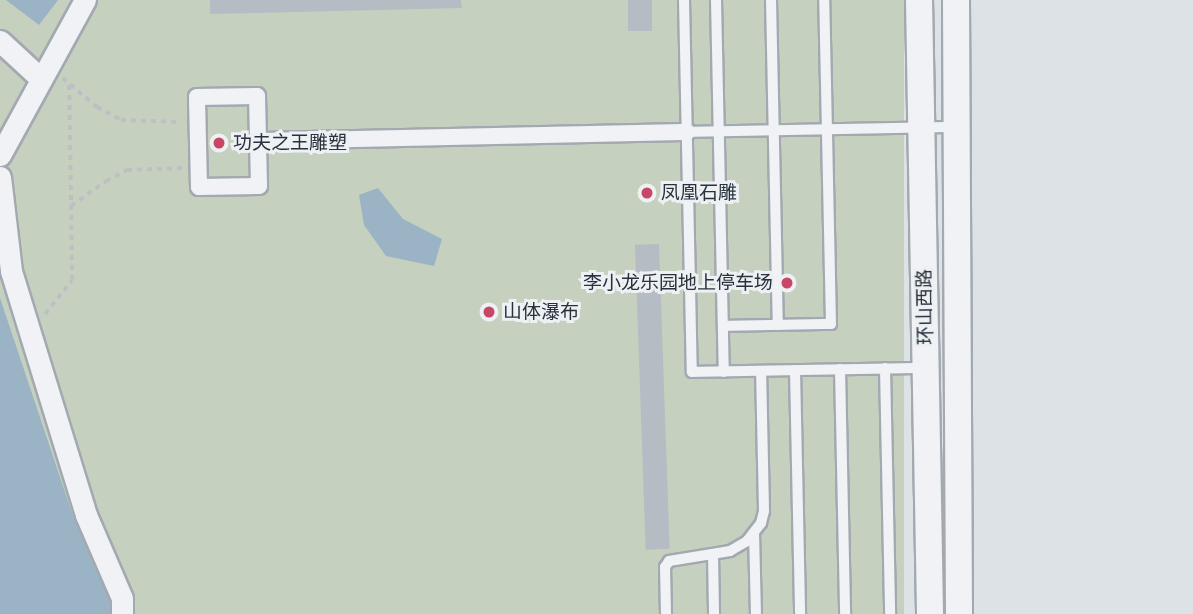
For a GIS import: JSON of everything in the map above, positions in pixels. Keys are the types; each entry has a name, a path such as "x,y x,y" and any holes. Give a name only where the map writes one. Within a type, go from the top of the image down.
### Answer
{"street":[{"path":"0,155 85,0"},
{"name":"环山西路","path":"919,0 930,614"},
{"name":"环山西路","path":"956,0 959,614"},
{"path":"0,41 45,71"},
{"path":"257,96 258,141 259,186 199,187 197,97 257,96"},
{"path":"258,141 687,132"},
{"path":"0,177 10,271 86,515 122,598 122,614"}],"lane":[{"path":"684,0 692,372 926,368"},
{"path":"716,0 724,372"},
{"path":"771,0 778,325"},
{"path":"723,326 831,324 824,0"},
{"path":"687,132 956,127"},
{"path":"885,368 890,614"},
{"path":"839,369 845,614"},
{"path":"795,370 800,614"},
{"path":"666,614 667,563 672,559 713,554 739,547 754,533 764,511 761,371"},
{"path":"754,533 756,614"},
{"path":"713,554 715,614"}],"path":[{"path":"45,71 121,120 197,121"},
{"path":"30,333 72,280 69,84"},
{"path":"71,206 106,181 127,170 199,168"}],"green space":[{"path":"0,0 904,0 904,614 0,614"}],"water":[{"path":"6,0 58,0 39,25"},
{"path":"378,188 403,219 442,239 434,266 386,256 364,225 359,195"},
{"path":"0,298 75,522 95,549 115,614 0,614"}],"building":[{"path":"210,0 461,0 462,8 210,14"},
{"path":"628,0 652,0 652,31 628,31"},
{"path":"659,244 670,549 646,550 635,245"}],"place":[{"name":"功夫之王雕塑","path":"219,143"},
{"name":"凤凰石雕","path":"647,193"},
{"name":"李小龙乐园地上停车场","path":"787,283"},
{"name":"山体瀑布","path":"489,312"}]}
